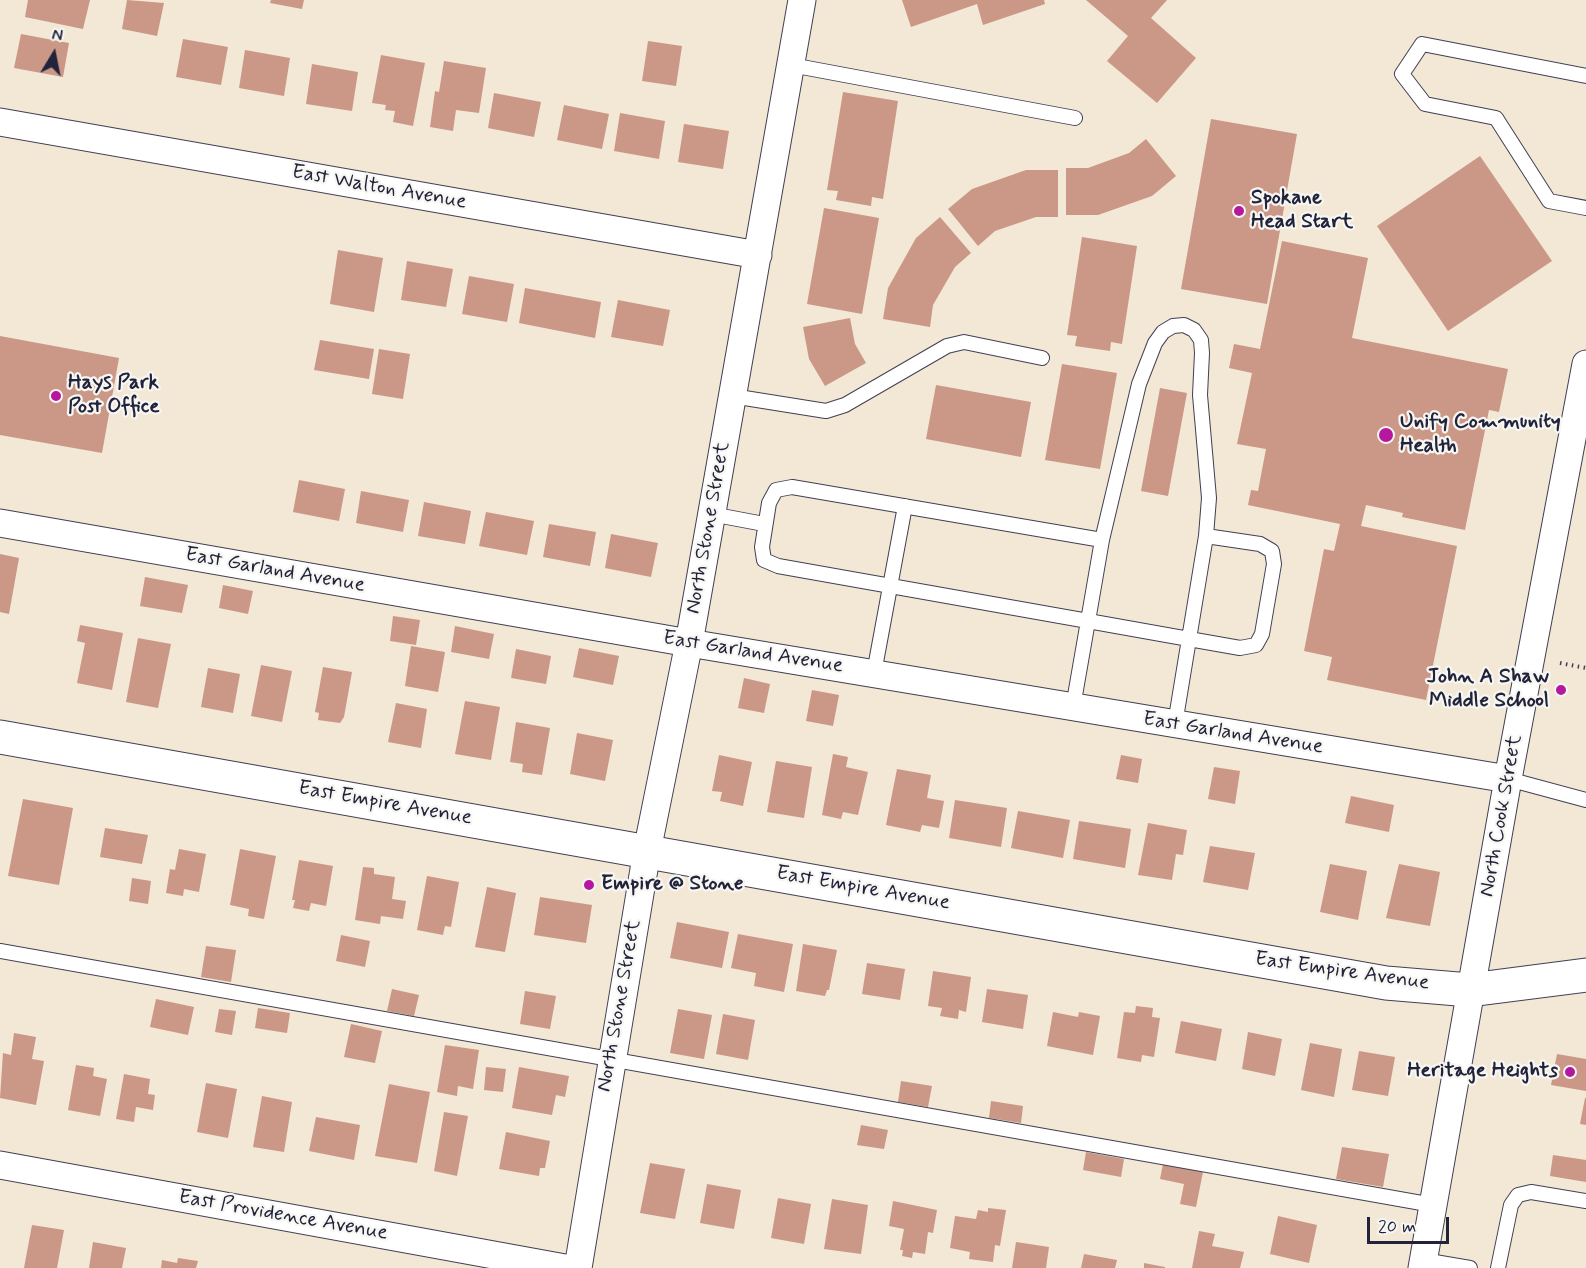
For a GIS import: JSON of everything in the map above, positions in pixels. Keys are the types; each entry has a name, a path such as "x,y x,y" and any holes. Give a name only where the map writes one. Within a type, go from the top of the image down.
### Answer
{"street":[{"name":"North Stone Street","path":"578,1268 647,851 689,643 802,0"},
{"name":"East Walton Avenue","path":"0,122 758,255"},
{"name":"North Cook Street","path":"1423,1264 1508,779 1586,364"},
{"name":"East Garland Avenue","path":"0,523 689,643 1508,779"},
{"name":"East Empire Avenue","path":"0,736 1386,983 1470,990 1586,975"},
{"name":"East Providence Avenue","path":"0,1165 565,1268"}],"lane":[{"path":"1586,76 1422,44 1402,74 1425,104 1496,118 1549,201 1586,208"},
{"path":"791,65 1075,118"},
{"path":"1073,707 1102,540 1139,384 1155,343 1163,332 1173,326 1184,325 1194,330 1201,340 1200,395 1209,498 1206,536 1175,724"},
{"path":"732,396 826,411 845,405 947,346 964,342 1042,357"},
{"path":"1102,540 792,487 776,490 769,502 762,547 764,560 778,566 1240,648 1256,645 1262,634 1274,564 1272,550 1260,544 1206,536"},
{"path":"874,673 905,506"},
{"path":"711,514 764,524"},
{"path":"1508,779 1586,800"},
{"path":"0,951 1433,1205"},
{"path":"1498,1268 1511,1205 1518,1195 1531,1192 1586,1201"},
{"path":"1423,1264 1470,1268"}],"path":[{"path":"1560,663 1586,668"}],"building":[{"path":"28,0 90,0 83,29 25,17"},
{"path":"127,0 164,3 157,36 122,29"},
{"path":"271,0 304,0 302,9 270,3"},
{"path":"902,0 1044,0 1045,4 983,25 977,4 911,27"},
{"path":"1086,0 1167,0 1151,18 1196,58 1157,103 1107,61 1128,36"},
{"path":"21,34 69,43 63,77 14,68"},
{"path":"183,39 228,47 221,85 176,77"},
{"path":"648,41 682,46 676,86 642,81"},
{"path":"245,50 290,58 284,96 239,88"},
{"path":"381,55 425,63 413,126 393,122 395,111 385,110 386,105 372,103"},
{"path":"444,61 486,68 479,113 456,110 453,131 430,127 435,91 439,92"},
{"path":"312,64 358,72 352,111 306,104"},
{"path":"843,92 898,101 883,199 872,197 871,206 836,200 838,191 827,190"},
{"path":"494,93 541,102 534,137 488,128"},
{"path":"564,105 609,114 602,149 557,140"},
{"path":"620,113 665,121 659,159 614,151"},
{"name":"Spokane Head Start","path":"1211,119 1297,134 1267,304 1181,289"},
{"path":"684,124 729,131 723,169 678,162"},
{"path":"1146,139 1176,176 1152,196 1098,215 1066,215 1066,168 1088,168 1129,153"},
{"path":"1480,156 1552,261 1448,331 1377,226"},
{"path":"1026,170 1058,170 1058,217 1036,217 995,231 978,246 948,209 972,189"},
{"path":"824,208 879,218 862,314 807,304"},
{"path":"940,217 971,253 955,267 933,305 930,327 883,319 888,288 916,238"},
{"path":"1082,237 1137,246 1122,344 1111,342 1110,351 1075,346 1077,336 1067,335"},
{"path":"1282,241 1368,258 1352,338 1508,369 1499,412 1489,410 1465,530 1402,517 1403,513 1366,505 1361,526 1457,546 1426,700 1327,680 1332,657 1304,651 1324,549 1334,551 1340,524 1248,505 1251,490 1258,491 1266,449 1237,444 1252,373 1229,368 1234,344 1260,349"},
{"path":"338,250 383,258 374,312 330,304"},
{"path":"407,261 453,269 446,307 401,300"},
{"path":"469,276 514,284 507,322 462,314"},
{"path":"525,288 601,302 595,338 519,323"},
{"path":"618,300 670,310 663,346 611,337"},
{"path":"850,318 855,344 866,363 825,386 809,359 803,327"},
{"name":"Hays Park Post Office","path":"0,336 119,358 102,453 0,435"},
{"path":"320,340 374,349 369,379 314,370"},
{"path":"379,349 410,354 403,399 372,394"},
{"path":"1062,364 1117,373 1100,469 1045,460"},
{"path":"936,385 1031,402 1021,457 926,439"},
{"path":"1160,388 1187,393 1168,496 1141,491"},
{"path":"299,480 345,489 339,521 293,512"},
{"path":"361,491 409,500 403,532 356,523"},
{"path":"424,502 471,511 465,544 418,536"},
{"path":"486,512 534,521 527,555 479,546"},
{"path":"549,524 596,532 590,566 543,557"},
{"path":"611,534 658,543 651,577 605,568"},
{"path":"0,554 19,558 9,614 0,612"},
{"path":"145,577 188,585 182,613 140,606"},
{"path":"223,585 253,591 248,614 219,608"},
{"path":"393,616 420,620 416,645 390,641"},
{"path":"80,625 123,633 112,690 77,683 85,643 77,641"},
{"path":"455,626 494,634 489,659 451,652"},
{"path":"138,638 171,644 158,708 126,702"},
{"path":"411,646 445,652 438,692 405,686"},
{"path":"579,648 619,656 613,685 573,677"},
{"path":"516,649 551,656 546,684 511,678"},
{"path":"261,665 292,671 282,722 251,716"},
{"path":"323,667 352,672 344,717 340,723 318,720 319,713 315,712"},
{"path":"208,668 240,674 233,713 201,707"},
{"path":"744,678 770,684 764,713 738,708"},
{"path":"812,690 839,695 833,726 806,721"},
{"path":"465,701 500,707 491,760 455,754"},
{"path":"396,703 427,709 421,748 388,742"},
{"path":"516,722 550,728 542,775 522,772 523,764 510,762"},
{"path":"577,733 613,740 605,781 570,774"},
{"path":"833,754 848,757 846,767 868,772 858,815 843,812 841,819 822,815"},
{"path":"719,755 752,762 743,806 720,801 722,792 712,791"},
{"path":"1121,755 1142,759 1138,783 1116,779"},
{"path":"776,761 812,767 804,818 767,812"},
{"path":"1214,767 1240,771 1235,804 1208,799"},
{"path":"897,769 931,775 927,798 944,801 939,828 922,825 920,832 886,825"},
{"path":"1351,796 1394,805 1389,832 1345,823"},
{"path":"23,799 73,808 59,885 8,876"},
{"path":"955,800 1007,808 1001,847 949,838"},
{"path":"1018,811 1070,820 1063,858 1011,848"},
{"path":"1079,821 1131,829 1125,868 1073,859"},
{"path":"1148,823 1187,830 1183,855 1176,854 1172,880 1138,875"},
{"path":"105,828 148,835 142,864 100,857"},
{"path":"1210,846 1255,853 1248,890 1203,882"},
{"path":"179,849 206,854 199,892 184,889 183,896 166,893 170,869 175,870"},
{"path":"240,849 276,856 264,919 248,916 249,909 230,905"},
{"path":"299,860 333,866 326,906 311,903 309,911 293,908 295,900 292,900"},
{"path":"1330,864 1367,871 1358,920 1320,912"},
{"path":"1399,864 1440,872 1430,926 1386,918"},
{"path":"363,867 374,868 374,874 395,877 392,899 406,901 403,919 381,916 380,924 355,920"},
{"path":"427,876 459,882 451,927 445,926 443,935 417,930"},
{"path":"132,878 151,881 148,904 129,901"},
{"path":"487,887 516,893 505,952 475,947"},
{"path":"540,897 592,905 586,943 534,935"},
{"path":"677,922 729,932 722,968 670,958"},
{"path":"738,934 793,944 784,992 754,986 756,973 731,968"},
{"path":"341,935 370,941 365,967 336,961"},
{"path":"803,944 837,950 829,990 825,996 796,991"},
{"path":"206,946 236,950 231,982 201,977"},
{"path":"867,963 905,969 900,1000 862,994"},
{"path":"933,971 971,977 966,1012 959,1010 958,1019 940,1016 942,1008 928,1006"},
{"path":"392,989 419,995 414,1016 387,1011"},
{"path":"987,989 1028,995 1023,1029 982,1022"},
{"path":"525,991 556,996 550,1029 520,1024"},
{"path":"156,999 194,1007 188,1035 150,1027"},
{"path":"1136,1006 1153,1008 1152,1017 1160,1018 1154,1057 1142,1055 1141,1062 1117,1058 1124,1012 1135,1013"},
{"path":"258,1008 290,1013 287,1033 255,1028"},
{"path":"219,1009 236,1011 232,1035 215,1032"},
{"path":"678,1009 712,1015 704,1059 670,1053"},
{"path":"1053,1012 1078,1017 1079,1012 1100,1016 1093,1055 1047,1046"},
{"path":"723,1014 755,1020 748,1060 716,1054"},
{"path":"1181,1021 1222,1029 1216,1061 1175,1053"},
{"path":"351,1024 382,1031 375,1063 344,1057"},
{"path":"1248,1032 1282,1039 1275,1076 1242,1069"},
{"path":"14,1033 36,1037 32,1059 44,1061 36,1105 0,1098 3,1053 11,1055"},
{"path":"1310,1043 1342,1049 1334,1097 1301,1090"},
{"path":"445,1045 479,1050 473,1089 458,1086 457,1096 437,1092"},
{"path":"1359,1051 1395,1057 1388,1096 1352,1090"},
{"name":"Heritage Heights","path":"1557,1054 1586,1059 1586,1091 1551,1085"},
{"path":"76,1065 94,1068 93,1076 107,1079 100,1116 68,1110"},
{"path":"486,1067 506,1069 503,1092 484,1090"},
{"path":"519,1067 569,1076 565,1097 556,1095 552,1115 512,1108"},
{"path":"124,1074 150,1079 148,1094 155,1095 153,1110 136,1107 134,1122 116,1119"},
{"path":"901,1081 932,1086 928,1107 898,1102"},
{"path":"206,1083 237,1089 228,1138 197,1132"},
{"path":"389,1084 430,1092 417,1163 375,1156"},
{"path":"262,1096 292,1102 284,1152 253,1147"},
{"name":"Heritage Heights","path":"1586,1098 1586,1125 1580,1124"},
{"path":"991,1101 1023,1106 1021,1123 989,1118"},
{"path":"444,1112 468,1116 457,1176 434,1171"},
{"path":"316,1117 360,1125 354,1160 309,1151"},
{"path":"861,1125 888,1130 884,1149 857,1145"},
{"path":"506,1132 550,1141 545,1168 540,1168 539,1176 499,1169"},
{"path":"1342,1147 1389,1154 1383,1187 1336,1179"},
{"path":"1086,1152 1124,1159 1121,1177 1083,1170"},
{"path":"1553,1155 1586,1160 1586,1182 1550,1176"},
{"path":"650,1163 685,1169 675,1219 640,1213"},
{"path":"1163,1164 1203,1172 1196,1207 1180,1204 1184,1184 1160,1179"},
{"path":"707,1184 741,1190 734,1229 700,1223"},
{"path":"778,1198 811,1204 804,1244 771,1238"},
{"path":"832,1199 868,1205 861,1254 824,1249"},
{"path":"893,1201 937,1210 933,1233 928,1232 925,1254 913,1252 912,1258 902,1256 903,1250 900,1250 904,1229 889,1226"},
{"path":"988,1208 1006,1210 1000,1246 995,1245 993,1262 969,1259 970,1252 950,1248 955,1216 976,1219 978,1210 988,1212"},
{"path":"1278,1216 1317,1225 1309,1263 1270,1254"},
{"path":"32,1225 64,1230 57,1268 24,1268"},
{"path":"1199,1231 1215,1234 1212,1246 1244,1252 1240,1268 1192,1268"},
{"path":"93,1242 126,1248 122,1268 89,1268"},
{"path":"1016,1242 1049,1247 1046,1268 1012,1268"},
{"path":"1084,1254 1117,1260 1115,1268 1081,1268"},
{"path":"178,1258 198,1261 196,1268 161,1268 162,1260 177,1263"},
{"path":"1144,1263 1165,1267 1165,1268 1144,1268"}],"place":[{"name":"Spokane Head Start","path":"1239,211"},
{"name":"Hays Park Post Office","path":"56,396"},
{"name":"Unify Community Health","path":"1386,435"},
{"name":"John A Shaw Middle School","path":"1561,690"},
{"name":"Empire @ Stone","path":"589,885"},
{"name":"Heritage Heights","path":"1570,1072"}]}
